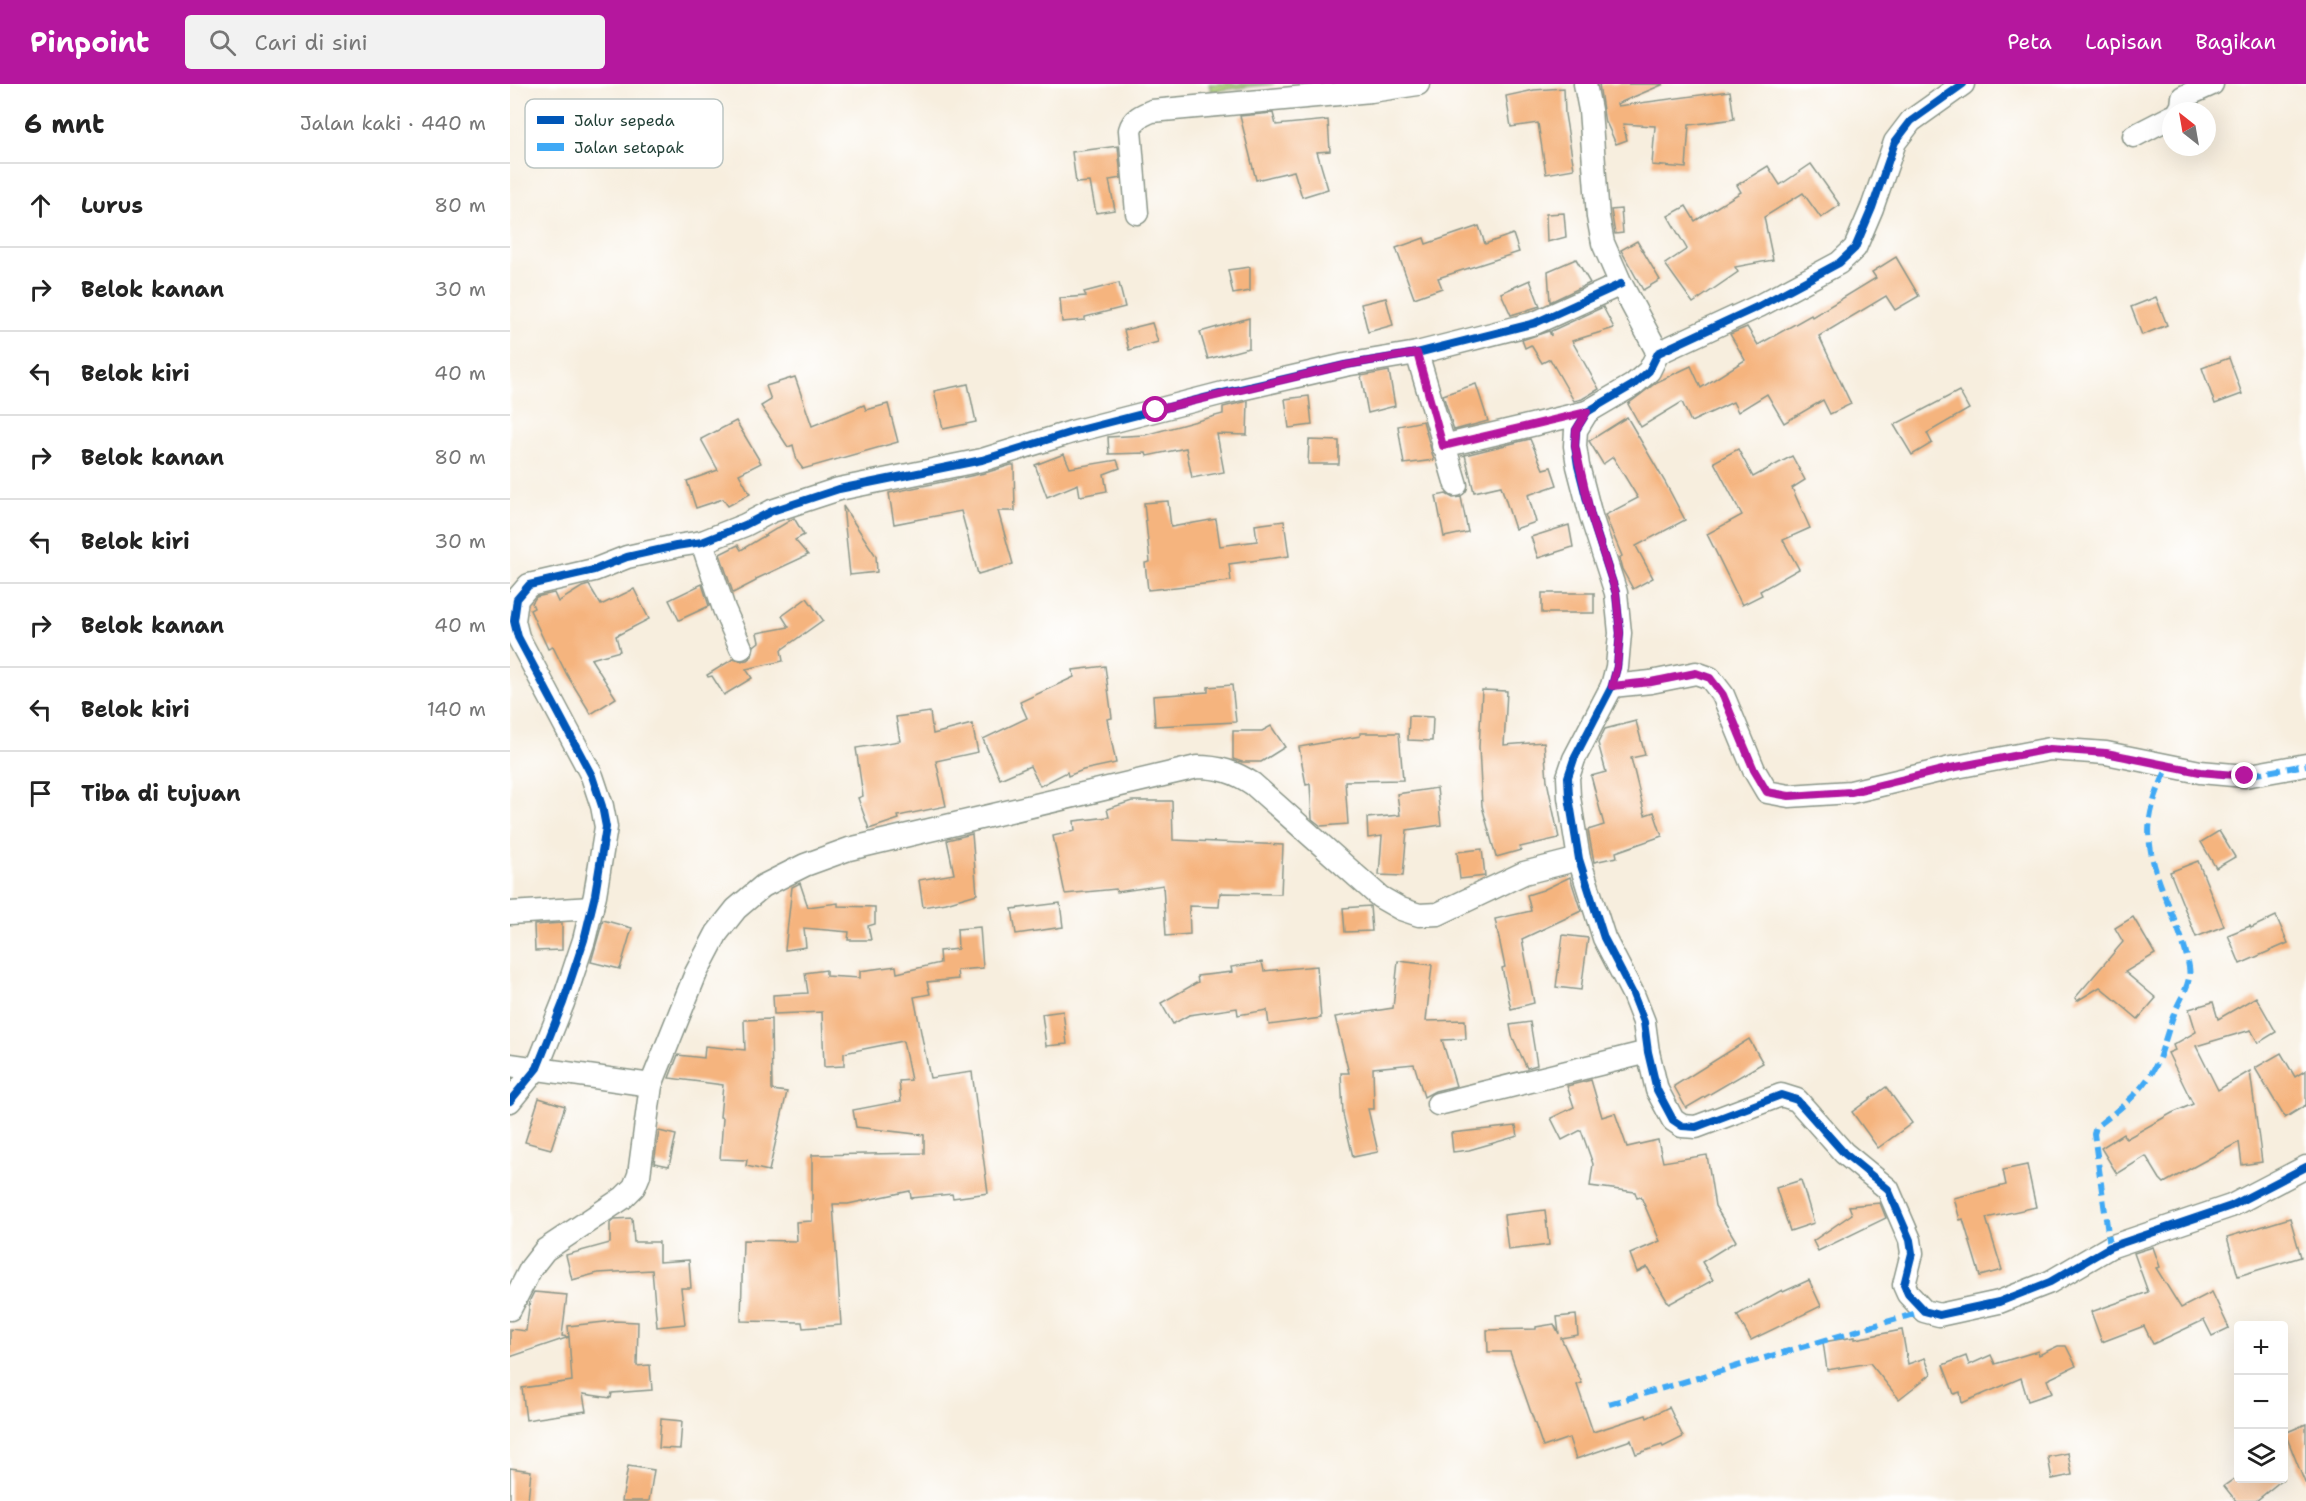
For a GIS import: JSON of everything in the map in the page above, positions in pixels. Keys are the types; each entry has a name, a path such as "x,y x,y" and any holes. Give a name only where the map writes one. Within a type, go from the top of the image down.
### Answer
{"street":[{"path":"1137,213 1130,130 1136,120 1143,115 1152,111 1371,91 1418,84"},
{"path":"1585,84 1590,110 1602,243 1658,353"},
{"path":"1443,446 1587,412 1633,385 1649,371 1658,353 1759,306 1839,263 1855,248 1895,142 1911,121 1963,84"},
{"path":"2182,102 2186,94 2212,84"},
{"path":"2134,136 2162,122"},
{"path":"510,1101 537,1068 563,1003 592,908 606,827 592,776 518,637 514,621 517,599 529,585 594,570 627,557 702,542 745,525 772,511 839,489 982,460 1072,432 1223,393 1346,365 1417,353 1535,323 1621,284"},
{"path":"1417,353 1456,485"},
{"path":"1587,412 1576,430 1575,446 1591,516 1616,593 1620,633 1617,667 1612,686 1574,759 1568,777 1569,797 1579,859 1604,938 1633,994 1644,1022 1657,1089 1673,1120 1682,1126 1696,1127 1780,1095 1797,1100 1844,1153 1888,1189 1910,1240 1912,1253 1904,1285 1908,1294 1924,1311 1939,1315 1998,1302 2050,1282 2110,1247 2231,1206 2306,1167"},
{"path":"702,542 724,609 741,648"},
{"path":"1612,686 1651,682 1696,673 1710,678 1723,695 1754,770 1767,792 1789,796 1851,792 1951,768 2050,749 2106,753 2200,772 2245,776 2306,765"},
{"path":"510,1309 531,1268 545,1250 623,1198 633,1187 639,1175 651,1085 696,974 717,933 736,909 763,886 805,865 849,849 1185,769 1209,767 1232,771 1253,784 1380,897 1401,909 1419,915 1438,914 1524,873 1579,859"},
{"path":"510,913 592,908"},
{"path":"1438,1104 1648,1052"},
{"path":"510,1065 651,1085"}],"green space":[{"path":"1209,84 1274,84 1211,91"}],"building":[{"path":"1599,84 1664,84 1617,104 1618,106 1730,91 1734,119 1689,125 1686,168 1652,165 1655,126 1623,124 1627,140 1616,144 1605,123"},
{"path":"1564,88 1565,114 1574,169 1546,174 1538,123 1511,127 1506,96 1534,90"},
{"path":"1273,113 1276,125 1328,120 1330,151 1317,152 1328,189 1302,197 1294,171 1256,180 1240,116"},
{"path":"1118,146 1121,178 1109,180 1115,210 1096,213 1090,182 1076,183 1072,152"},
{"path":"1811,164 1840,205 1821,218 1803,193 1764,217 1773,260 1735,267 1738,272 1693,303 1665,264 1687,249 1668,216 1686,206 1695,221 1741,192 1737,185 1768,166 1780,185"},
{"path":"1621,209 1623,233 1615,234 1611,210"},
{"path":"1564,213 1566,237 1547,242 1546,214"},
{"path":"1479,226 1485,244 1513,234 1519,252 1438,278 1442,288 1414,298 1396,248 1424,238 1426,244"},
{"path":"1637,241 1660,280 1643,290 1621,250"},
{"path":"1896,257 1919,296 1895,310 1886,296 1819,336 1851,404 1830,414 1823,400 1784,423 1767,394 1738,412 1733,402 1691,422 1682,402 1641,427 1628,404 1657,382 1691,366 1701,388 1745,360 1730,334 1747,327 1758,345 1811,315 1812,317 1876,278 1872,272"},
{"path":"1576,259 1590,283 1550,302 1548,271"},
{"path":"1250,267 1250,291 1233,294 1228,270"},
{"path":"1530,280 1540,306 1511,315 1501,293"},
{"path":"1119,283 1125,307 1085,317 1085,320 1062,322 1060,298 1086,296 1084,292"},
{"path":"2156,297 2167,325 2142,335 2131,307"},
{"path":"1386,298 1393,325 1368,332 1361,304"},
{"path":"1603,307 1614,328 1572,341 1599,389 1574,401 1550,359 1542,363 1531,345 1525,348 1522,340 1549,331 1551,336 1551,331"},
{"path":"1249,318 1249,348 1208,359 1200,332"},
{"path":"1152,323 1158,342 1129,350 1124,330"},
{"path":"2229,358 2242,394 2215,404 2202,368"},
{"path":"1389,371 1395,406 1368,413 1361,376"},
{"path":"795,377 812,426 864,405 866,410 888,404 898,442 803,469 797,461 793,445 788,447 761,406 771,400 766,386"},
{"path":"968,384 976,422 943,429 934,391"},
{"path":"1476,384 1488,421 1454,430 1443,395"},
{"path":"1959,391 1969,409 1927,433 1932,443 1912,455 1894,425"},
{"path":"1309,396 1312,425 1289,428 1285,399"},
{"path":"1248,401 1247,435 1217,434 1224,472 1192,478 1186,448 1147,456 1146,453 1109,454 1108,437 1145,435 1223,414 1223,407"},
{"path":"1627,417 1685,520 1636,546 1653,578 1633,589 1622,569 1619,558 1622,556 1605,515 1638,498 1613,457 1603,464 1589,441"},
{"path":"736,421 761,463 739,474 750,494 728,506 723,499 696,508 687,481 718,470 701,439"},
{"path":"1423,421 1434,460 1404,464 1398,426"},
{"path":"1530,439 1543,469 1551,467 1557,485 1528,495 1536,522 1515,529 1501,486 1474,492 1465,455"},
{"path":"1309,440 1339,441 1339,464 1308,464"},
{"path":"1738,449 1753,477 1792,456 1805,480 1792,488 1810,528 1783,540 1799,569 1760,591 1762,595 1742,605 1707,534 1742,515 1714,462"},
{"path":"1064,454 1070,468 1117,460 1120,468 1104,474 1107,491 1080,496 1078,484 1047,497 1035,465"},
{"path":"1014,465 1015,511 998,511 1013,564 978,574 961,511 894,524 889,493 985,473"},
{"path":"1446,494 1453,498 1461,497 1468,532 1444,537 1436,496"},
{"path":"1168,501 1171,527 1216,519 1220,546 1257,541 1255,525 1284,521 1289,556 1229,564 1231,581 1148,590 1145,563 1150,562 1144,503"},
{"path":"843,506 876,556 877,572 850,575"},
{"path":"794,518 804,535 795,540 808,555 756,579 733,593 720,554 738,545 741,550"},
{"path":"1569,525 1573,547 1538,558 1531,537"},
{"path":"702,584 709,606 679,620 669,600"},
{"path":"589,585 601,605 634,589 649,619 616,636 620,651 591,659 616,698 591,714 553,647 548,649 530,610 534,608 532,603 536,597 554,593 558,602"},
{"path":"1542,593 1594,593 1594,613 1542,613"},
{"path":"807,598 823,620 781,650 783,661 746,669 752,678 724,695 712,676 707,675 733,659 747,660 752,656 754,646 759,642 757,633 789,627 782,616"},
{"path":"1105,666 1112,718 1107,719 1116,763 1083,770 1068,776 1067,772 1040,786 1030,766 1000,779 983,739 1027,718 1020,702 1074,677 1073,670"},
{"path":"1232,685 1236,722 1155,726 1153,696 1208,692 1208,687"},
{"path":"1482,690 1507,691 1504,745 1544,742 1547,781 1559,838 1520,847 1521,850 1496,857 1482,806 1479,747"},
{"path":"930,712 933,734 972,724 978,752 936,761 946,806 898,816 899,819 869,829 858,798 863,796 856,748 900,741 896,717"},
{"path":"1409,716 1433,717 1432,741 1408,740"},
{"path":"1636,721 1645,755 1631,758 1645,815 1654,812 1662,836 1616,852 1617,857 1594,862 1588,830 1604,825 1591,776 1606,772 1598,743 1605,729"},
{"path":"1271,726 1285,747 1261,762 1242,762 1233,759 1233,731 1262,731"},
{"path":"1360,733 1399,733 1403,780 1345,781 1348,824 1321,826 1312,819 1310,784 1306,785 1299,747 1360,736"},
{"path":"1437,788 1441,825 1407,830 1403,876 1379,875 1382,836 1368,838 1367,818 1400,815 1397,794"},
{"path":"1132,801 1172,801 1173,840 1283,845 1281,894 1220,893 1219,907 1189,906 1190,934 1166,936 1163,885 1117,892 1116,889 1065,894 1053,836 1075,831 1074,821 1109,817 1107,809"},
{"path":"2219,831 2235,857 2216,868 2201,842"},
{"path":"972,834 977,894 923,907 919,880 954,874 947,840"},
{"path":"1482,849 1485,876 1460,879 1457,852"},
{"path":"2198,861 2224,926 2196,937 2170,872"},
{"path":"1570,877 1581,911 1522,939 1534,1003 1511,1009 1495,919 1531,911 1527,895"},
{"path":"800,883 808,907 838,903 838,906 875,907 875,924 868,926 871,940 848,940 849,932 804,928 806,947 785,950 792,887"},
{"path":"1060,903 1063,927 1016,934 1012,909"},
{"path":"1370,906 1372,931 1345,932 1343,908"},
{"path":"2276,916 2288,943 2240,964 2228,935 2250,926 2251,928"},
{"path":"2133,917 2155,954 2125,972 2156,998 2138,1019 2100,987 2077,1001 2075,998 2123,942 2115,928"},
{"path":"603,920 632,928 620,969 591,962"},
{"path":"562,923 562,950 535,951 534,925"},
{"path":"980,927 983,968 957,970 958,979 927,982 930,994 914,997 930,1078 972,1072 988,1193 953,1198 952,1194 911,1198 910,1191 848,1204 833,1204 841,1325 803,1328 802,1322 741,1321 743,1240 797,1241 796,1222 812,1221 812,1155 924,1153 924,1135 856,1127 853,1110 901,1101 899,1081 911,1080 903,1041 844,1053 844,1066 824,1067 822,1012 774,1014 773,995 808,993 805,973 826,970 826,976 860,978 860,971 896,966 897,973 940,963 939,951 958,949 957,929"},
{"path":"1563,935 1588,938 1581,990 1556,987"},
{"path":"1398,961 1432,965 1426,1021 1465,1020 1466,1039 1442,1040 1456,1086 1435,1091 1424,1097 1414,1064 1373,1068 1374,1109 1368,1109 1378,1152 1353,1157 1343,1114 1341,1073 1349,1073 1335,1017 1393,1008"},
{"path":"1262,962 1264,971 1317,966 1321,1018 1269,1025 1267,1010 1238,1015 1237,1008 1189,1015 1173,1024 1161,1003 1198,982 1197,976 1232,972 1231,967"},
{"path":"2256,997 2276,1032 2258,1043 2251,1030 2196,1046 2218,1090 2250,1071 2262,1162 2242,1165 2239,1142 2164,1183 2146,1156 2117,1174 2101,1148 2123,1134 2126,1139 2193,1104 2168,1053 2175,1050 2173,1045 2196,1032 2189,1009 2213,1002 2218,1019"},
{"path":"1063,1011 1067,1044 1046,1046 1042,1014"},
{"path":"771,1019 772,1090 787,1092 769,1171 746,1166 747,1160 720,1159 723,1085 669,1078 678,1055 704,1058 705,1046 745,1050 744,1020"},
{"path":"1530,1022 1537,1065 1527,1068 1512,1036 1510,1025"},
{"path":"1749,1039 1763,1063 1686,1108 1674,1086"},
{"path":"2281,1053 2295,1077 2306,1070 2306,1105 2285,1118 2255,1068"},
{"path":"1591,1080 1602,1117 1615,1113 1627,1147 1658,1140 1663,1162 1707,1155 1715,1206 1736,1241 1702,1262 1713,1280 1669,1304 1647,1267 1637,1272 1630,1254 1660,1241 1641,1197 1637,1198 1635,1192 1590,1186 1593,1164 1581,1130 1562,1140 1551,1118 1574,1107 1567,1086"},
{"path":"1886,1087 1912,1123 1878,1148 1852,1112"},
{"path":"539,1098 565,1106 551,1149 525,1142"},
{"path":"1516,1126 1518,1136 1469,1150 1453,1152 1451,1133"},
{"path":"659,1131 676,1135 669,1166 654,1163"},
{"path":"2027,1165 2036,1207 1986,1218 2002,1270 1980,1276 1963,1219 1960,1220 1954,1198 2006,1185 2003,1170"},
{"path":"1801,1180 1814,1223 1790,1231 1776,1188"},
{"path":"1880,1203 1886,1218 1818,1251 1813,1241 1852,1214 1849,1206"},
{"path":"1545,1210 1549,1245 1508,1250 1504,1215"},
{"path":"632,1218 634,1242 659,1242 659,1262 689,1260 691,1288 681,1288 685,1324 657,1327 652,1270 598,1273 572,1280 566,1255 610,1243 610,1223 615,1219"},
{"path":"2290,1218 2301,1257 2238,1276 2227,1237"},
{"path":"2153,1247 2160,1267 2156,1268 2181,1308 2212,1292 2229,1328 2212,1336 2204,1320 2153,1344 2144,1326 2102,1342 2091,1312 2148,1292 2134,1253"},
{"path":"1809,1280 1821,1306 1751,1340 1737,1315 1782,1290 1783,1292"},
{"path":"534,1292 567,1295 562,1336 569,1337 510,1357 510,1329 526,1331 530,1300"},
{"path":"1576,1315 1578,1335 1561,1338 1582,1383 1577,1385 1593,1432 1646,1415 1647,1418 1669,1407 1683,1437 1663,1447 1662,1445 1636,1454 1631,1440 1576,1459 1569,1438 1543,1447 1510,1352 1488,1352 1487,1330 1536,1329 1536,1327 1554,1324 1559,1334 1557,1317"},
{"path":"614,1321 638,1322 637,1366 650,1365 652,1390 612,1393 611,1398 583,1394 586,1411 526,1420 522,1388 572,1381 568,1326"},
{"path":"1902,1330 1908,1364 1925,1358 1931,1374 1899,1399 1870,1363 1827,1370 1823,1342 1855,1337 1855,1339"},
{"path":"2058,1346 2066,1346 2076,1366 2047,1380 2052,1393 2028,1401 2021,1378 1962,1403 1960,1392 1954,1394 1943,1365 1966,1356 1969,1365 1991,1355 1995,1364 2038,1351 2039,1355"},
{"path":"661,1419 682,1421 680,1449 659,1448"},
{"path":"2306,1424 2305,1483 2288,1440 2288,1432"},
{"path":"2068,1453 2072,1475 2052,1479 2048,1457"},
{"path":"628,1466 654,1470 649,1501 622,1501"},
{"path":"510,1468 531,1471 528,1501 510,1501"},
{"path":"2234,1479 2234,1483 2278,1483 2256,1501 2236,1501 2224,1486"}],"marked path":[{"path":"1612,686 1651,682 1696,673 1710,678 1723,695 1754,770 1767,792 1789,796 1851,792 1951,768 2050,749 2106,753 2200,772 2245,776 2306,765"},
{"path":"2110,1247 2094,1134 2096,1127 2132,1098 2147,1081 2160,1055 2189,979 2189,967 2184,947 2161,887 2150,846 2149,826 2153,805 2168,766"},
{"path":"1609,1404 1924,1311"}],"cycle path":[{"path":"1963,84 1911,121 1895,142 1855,248 1839,263 1759,306 1658,353 1649,371 1633,385 1587,412 1576,430 1575,446 1578,466 1591,516 1616,593 1620,633 1617,667 1612,686 1574,759 1568,777 1579,859 1604,938 1633,994 1644,1022 1657,1090 1673,1120 1682,1126 1696,1127 1781,1095 1797,1100 1844,1153 1888,1189 1910,1240 1912,1253 1904,1285 1908,1294 1924,1311 1939,1315 1999,1302 2050,1282 2110,1247 2231,1206 2306,1167"},
{"path":"510,1101 537,1068 563,1003 584,940 595,895 606,827 592,776 518,637 514,621 517,599 529,585 594,570 627,557 702,542 745,525 772,511 839,489 982,460 1072,432 1223,393 1345,365 1417,353 1535,323 1621,284"}],"route":[{"path":"1156,410 1346,365 1417,353 1443,446 1587,412 1576,430 1575,446 1591,516 1616,593 1620,633 1617,667 1612,686 1651,682 1696,673 1710,678 1723,695 1754,770 1767,792 1789,796 1851,792 1951,768 2050,749 2106,753 2200,772 2245,776"}]}
